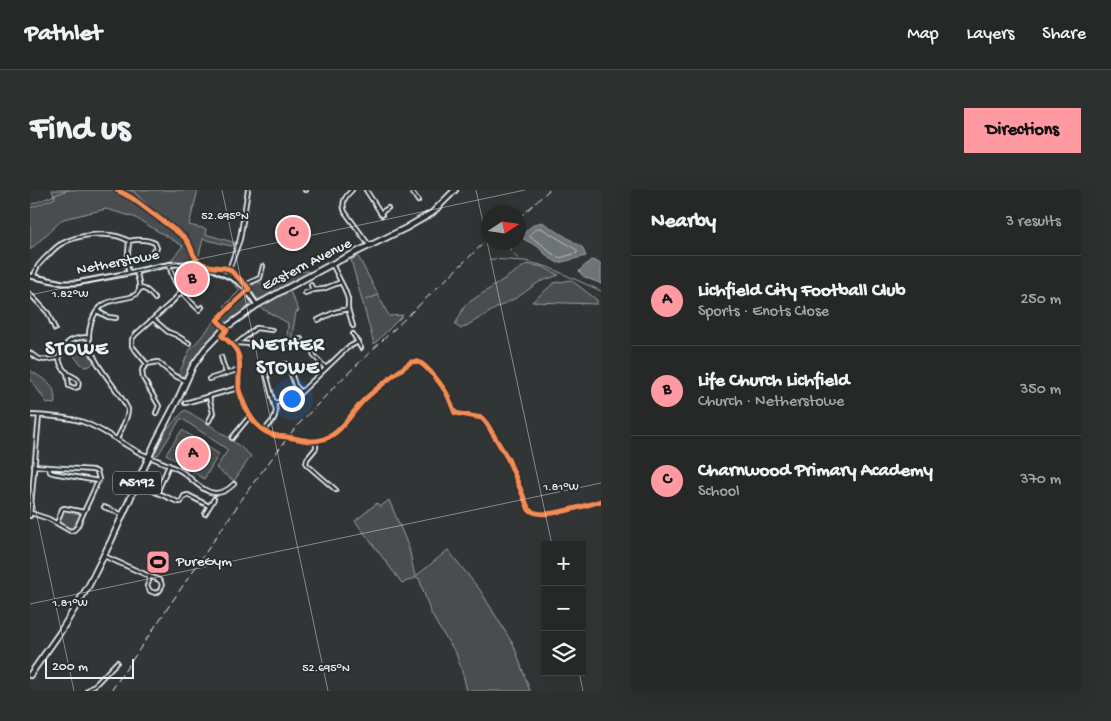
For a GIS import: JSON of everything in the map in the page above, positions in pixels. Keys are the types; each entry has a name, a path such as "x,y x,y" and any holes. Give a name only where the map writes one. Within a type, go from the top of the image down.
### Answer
{"highway":[{"name":"Eastern Avenue","path":"30,675 64,627 89,585 149,457 200,355 220,333 257,305 332,264 406,228 432,212 455,190"}],"street":[{"path":"227,275 240,239 248,190"},
{"path":"352,190 344,201 343,206 345,212 370,246"},
{"path":"366,190 381,214 388,208"},
{"path":"411,190 416,200"},
{"path":"32,276 36,268 60,244 85,236 102,235 119,237 129,241 139,239 155,243 157,248 153,251"},
{"path":"129,241 127,265 129,273"},
{"path":"169,264 174,281 181,292 199,310 202,307"},
{"name":"Netherstowe","path":"32,276 76,283 169,264 195,266 213,269 238,281 244,286 257,305"},
{"path":"332,264 348,299 348,309 352,324"},
{"path":"244,286 262,275 264,271 263,266"},
{"path":"136,271 140,288"},
{"path":"305,293 341,282"},
{"path":"311,285 313,290"},
{"path":"140,288 148,291 155,299"},
{"path":"117,439 126,419 128,409 96,361 90,346 89,337 92,322 97,311 104,304 130,297 140,288"},
{"path":"147,364 132,346 132,339 181,292"},
{"path":"30,294 45,309 55,329"},
{"path":"318,320 335,312 348,309"},
{"path":"97,311 108,317 116,318"},
{"path":"153,320 168,332 189,343"},
{"path":"48,325 53,323"},
{"path":"234,346 256,328 272,330"},
{"path":"220,333 234,346 239,356 238,388 250,416 264,431 278,436 306,441 323,440 340,429 363,401 382,384 415,361 423,365 440,384 455,413 482,418 487,424 508,459 529,510 542,514 575,509 601,501"},
{"path":"354,334 361,348"},
{"path":"58,358 69,341 89,337"},
{"path":"238,343 268,346 301,339"},
{"path":"275,403 292,399 347,348 358,342"},
{"path":"314,350 314,356 326,368"},
{"path":"30,353 42,360 58,358"},
{"path":"221,357 226,373"},
{"path":"58,358 66,372 69,386 78,387 80,382 66,372"},
{"path":"156,413 159,406 143,378 142,370 147,364 158,362 173,374 186,381"},
{"path":"264,431 276,415 275,403 266,370 288,364 295,385 301,392"},
{"path":"208,379 240,371"},
{"path":"185,403 238,388"},
{"path":"209,396 213,413 209,421"},
{"path":"30,415 81,421 149,457 181,471 209,492 222,492 234,484"},
{"path":"34,466 94,470 97,472 98,481 74,530 66,530 49,519 30,514 35,453 39,416"},
{"path":"232,438 250,416"},
{"path":"316,441 316,448 306,459 306,464 336,490"},
{"path":"30,454 35,453"},
{"path":"156,492 169,465"},
{"path":"49,467 50,472 98,481"},
{"path":"116,481 134,489"},
{"path":"142,486 178,502 181,502 184,496 188,495 209,506"},
{"path":"204,514 214,499"},
{"path":"104,507 123,515"},
{"path":"57,523 64,508 84,512"},
{"path":"104,556 159,580 161,588 158,592 155,593 148,590 148,576"},
{"path":"87,691 116,666 117,662"}],"shaded area":[{"path":"52,190 198,190 189,225 206,229 205,234 236,243 231,246 203,239 197,263 173,262 170,261 183,246 134,217 106,209 63,219 30,250 30,208 55,198"},
{"path":"358,256 389,316 403,315 374,344 351,260"},
{"path":"527,264 543,267 559,275 539,282 518,297 461,329 455,325 465,305"},
{"path":"299,270 311,272 261,299 257,299 249,288 257,282 269,285"},
{"path":"232,280 248,294 252,300 252,305 214,336 200,351 185,374 181,377 178,376 189,351 226,308 224,306 240,290"},
{"path":"571,280 597,300 597,304 532,302 554,283"},
{"path":"289,289 299,311 296,312 291,342 287,342 288,323 259,307"},
{"path":"75,341 82,343 94,362 90,366 85,367 75,358 70,345"},
{"path":"30,370 51,385 54,394 54,404 47,403 30,378"},
{"path":"185,410 236,443 251,456 234,481 216,468 228,450 181,418 158,455 154,455 166,430"},
{"path":"182,430 219,454 204,479 166,454"},
{"path":"389,500 409,548 415,577 448,550 480,590 514,646 530,691 467,691 456,653 430,611 419,578 402,583 355,521 377,503 380,507"},
{"path":"64,509 81,514 76,527 71,530 67,530 58,523"}],"water":[{"path":"542,222 582,247 586,256 558,263 548,257 537,246 526,240 526,232"},
{"path":"591,260 601,264 601,284 586,278 579,271"}],"waterway":[{"path":"30,205 68,190"},
{"path":"129,190 133,191 158,215 178,228"},
{"path":"514,254 520,261"},
{"path":"490,259 525,261 548,267 601,291"},
{"path":"366,300 378,295"}],"railway":[{"path":"526,212 549,190"},
{"path":"111,691 251,486 295,428 338,383 481,246"}],"cycle path":[{"path":"117,190 132,198 184,237 198,261 209,266 229,269 249,289 217,320 227,330 222,336 233,345 238,354 240,364 239,389 242,400 253,420 264,431 279,436 310,441 324,439 336,432 359,405 375,390 411,362 417,361 442,386 455,413 482,418 487,424 508,459 529,510 543,514 569,510 601,501"}],"place":[{"name":"Charnwood Primary Academy","path":"293,233"},
{"name":"Life Church Lichfield","path":"192,279"},
{"name":"Lichfield City Football Club","path":"193,454"},
{"name":"PureGym","path":"158,562"}],"district":[{"name":"STOWE","path":"77,350"},
{"name":"NETHER STOWE","path":"288,358"}]}
